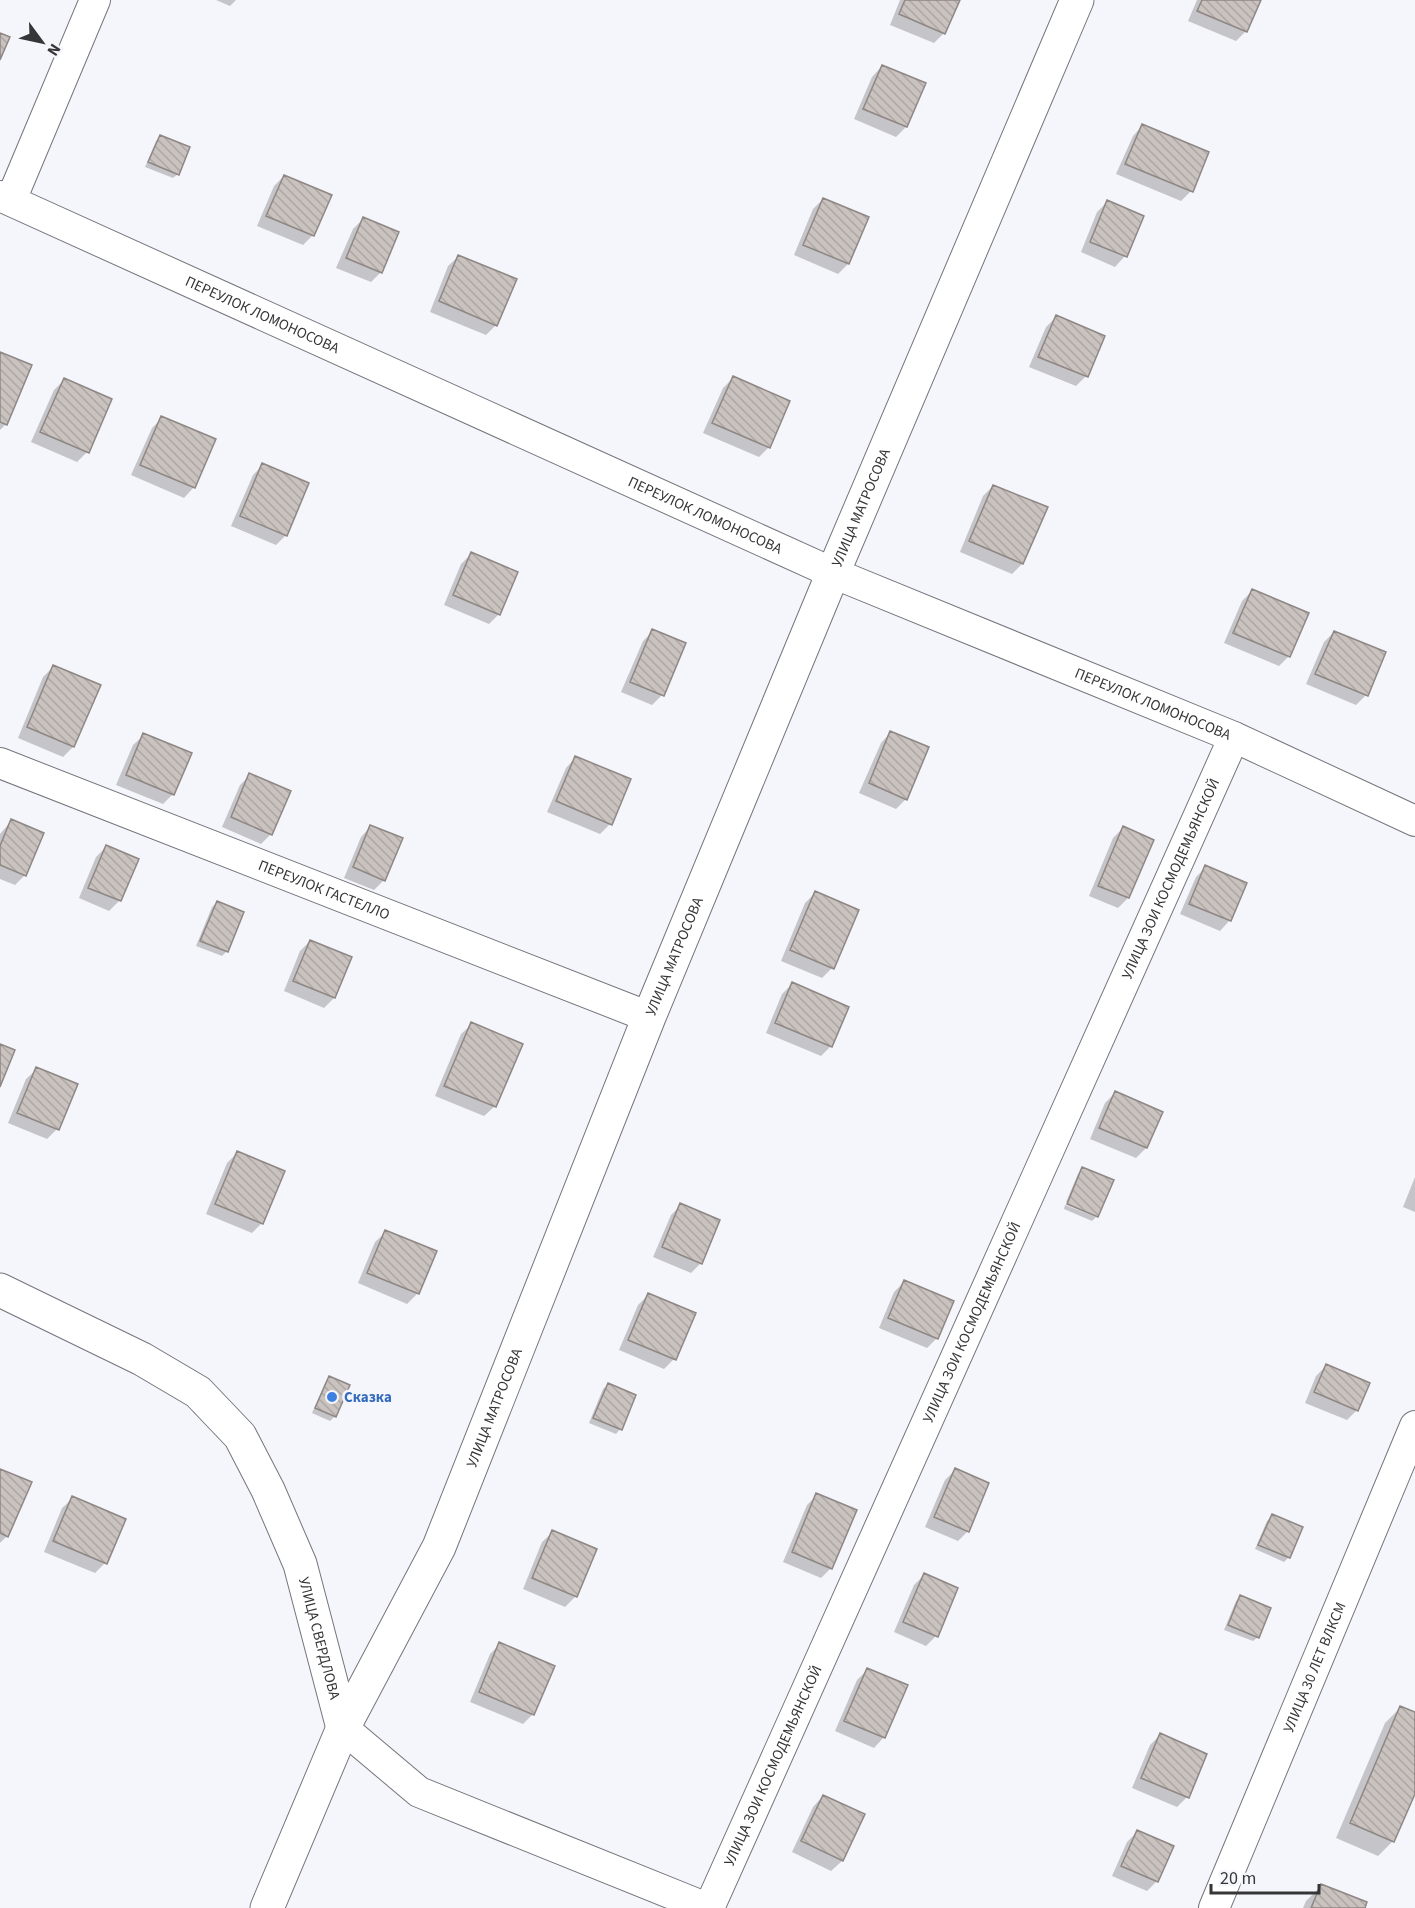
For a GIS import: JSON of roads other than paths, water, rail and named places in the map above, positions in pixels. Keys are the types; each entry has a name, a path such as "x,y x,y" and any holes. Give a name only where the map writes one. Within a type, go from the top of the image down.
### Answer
{"street":[{"path":"6,198 95,0"},
{"name":"УЛИЦА МАТРОСОВА","path":"267,1908 343,1728 439,1547 649,1017 833,573 1077,0"},
{"name":"ПЕРЕУЛОК ЛОМОНОСОВА","path":"6,198 833,573 1234,737 1415,821"},
{"name":"УЛИЦА ЗОИ КОСМОДЕМЬЯНСКОЙ","path":"708,1908 1234,737"},
{"name":"ПЕРЕУЛОК ГАСТЕЛЛО","path":"0,763 649,1017"},
{"name":"УЛИЦА СВЕРДЛОВА","path":"0,1290 142,1359 198,1392 240,1436 268,1490 300,1564 343,1728"},
{"name":"УЛИЦА 30 ЛЕТ ВЛКСМ","path":"1214,1908 1415,1426"},
{"path":"343,1728 419,1792 708,1908"}],"place":[{"name":"Сказка","path":"332,1397"}]}
